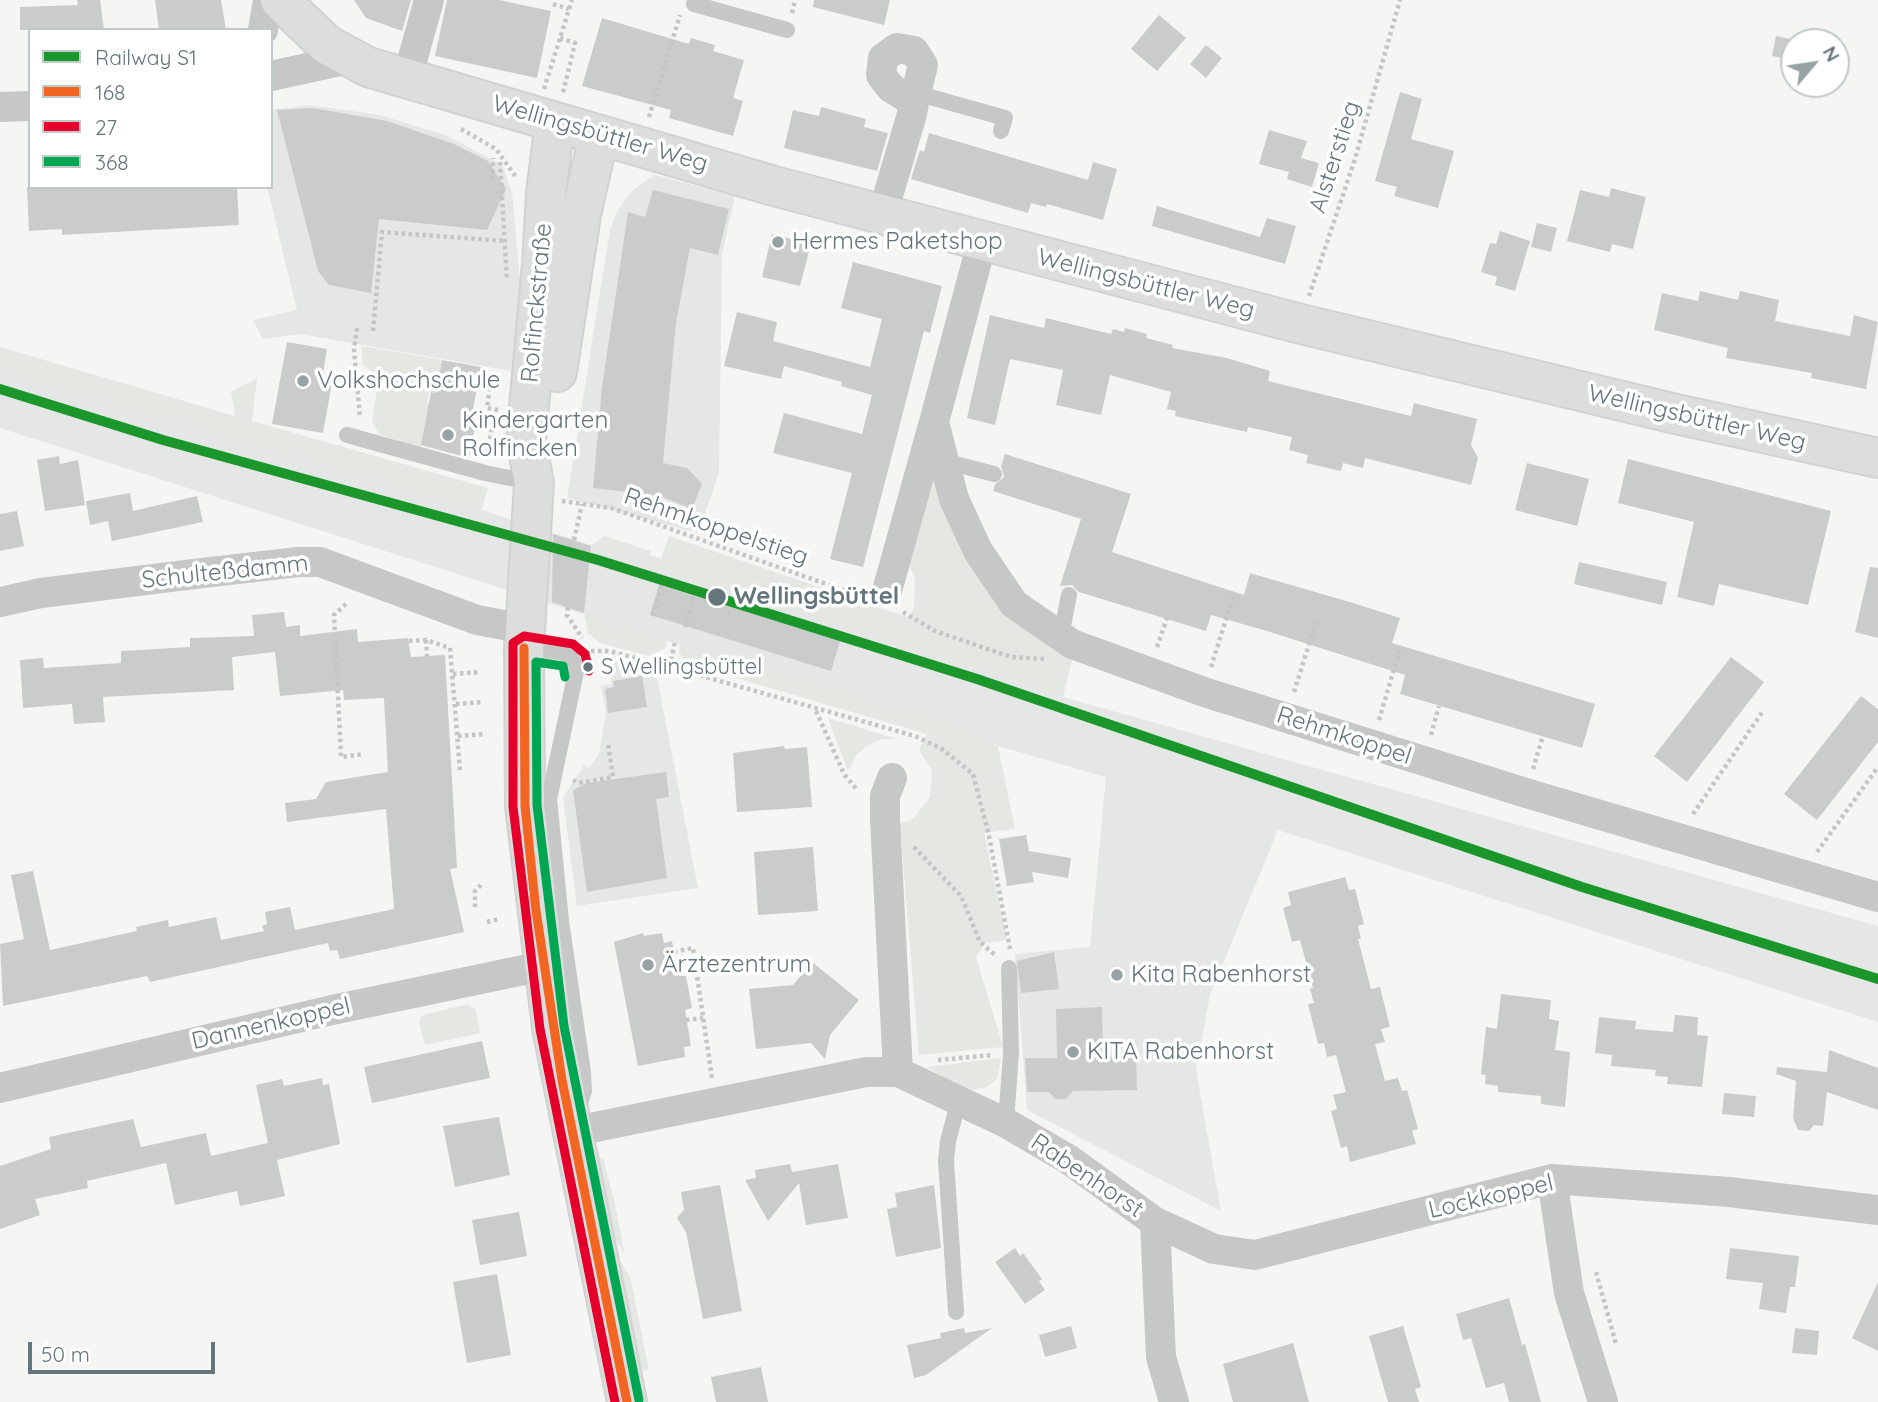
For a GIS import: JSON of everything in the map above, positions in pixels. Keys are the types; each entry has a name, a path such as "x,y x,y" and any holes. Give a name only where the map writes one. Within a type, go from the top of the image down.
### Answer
{"main road":[{"name":"Wellingsbüttler Weg","path":"280,0 306,28 349,59 407,79 553,103 599,135 883,216 1301,324 1676,414 1878,458"},
{"name":"Rolfinckstraße","path":"553,103 526,440 534,489 525,639 523,734 528,839 543,966 571,1132 626,1402"},
{"name":"Rolfinckstraße","path":"534,489 546,448 571,268 599,135"}],"street":[{"path":"263,28 268,0"},
{"path":"407,79 429,0"},
{"path":"273,76 349,59"},
{"path":"883,216 915,98"},
{"path":"0,107 28,106"},
{"name":"Rehmkoppel","path":"884,599 982,242"},
{"name":"Rehmkoppel","path":"934,422 954,499 978,551 1014,604 1073,642 1204,692 1878,897"},
{"name":"Schulteßdamm","path":"0,602 194,574 320,562 525,639"},
{"path":"891,778 885,796 885,820 898,1068"},
{"name":"Dannenkoppel","path":"0,1088 332,1010 543,966"},
{"name":"Rabenhorst","path":"571,1132 866,1072 898,1068 1006,1123 1068,1159 1156,1222 1161,1357 1174,1402"},
{"path":"1552,1179 1569,1293 1603,1402"},
{"name":"Lockkoppel","path":"1156,1222 1214,1249 1255,1255 1552,1179 1729,1192 1878,1210"}],"lane":[{"path":"694,4 787,30"},
{"path":"915,98 1005,118 1001,131"},
{"path":"354,437 534,489"},
{"path":"944,461 993,474"},
{"path":"1069,595 1073,642"},
{"path":"525,639 569,655 577,667 563,744 551,784 528,839"},
{"path":"551,784 549,799 561,921 583,1072 584,1091 571,1132"},
{"name":"Rabenhorst","path":"1006,1123 1010,1053 1009,968"},
{"path":"956,1312 946,1161 948,1140 959,1100"}],"path":[{"path":"553,103 559,38 572,0"},
{"name":"Alsterstieg","path":"1301,324 1354,159 1400,0"},
{"path":"553,4 569,9"},
{"path":"649,118 680,15 675,8"},
{"path":"553,103 575,43 559,38"},
{"path":"460,129 496,149 518,179"},
{"path":"492,180 493,158"},
{"path":"500,162 506,280"},
{"path":"470,228 470,238"},
{"path":"373,331 376,270 382,232 505,241"},
{"path":"354,437 354,350 357,328"},
{"path":"477,386 490,387 487,408 495,409 485,473"},
{"name":"Rehmkoppelstieg","path":"534,489 582,505 611,508 884,599 935,631 1011,657 1058,659 1073,642"},
{"path":"574,540 582,505"},
{"path":"653,617 662,584"},
{"path":"685,627 694,594"},
{"path":"1204,692 1234,594"},
{"path":"346,604 334,615 341,757 364,754"},
{"path":"568,607 568,615 592,653 609,651 817,711 915,736 942,749 973,774 1010,939 1009,968"},
{"path":"1286,717 1317,619"},
{"path":"426,640 427,656"},
{"path":"408,641 426,640 450,648 456,645"},
{"path":"670,667 675,641"},
{"path":"450,648 460,771"},
{"path":"1372,745 1400,649"},
{"path":"453,674 481,672"},
{"path":"456,704 484,702"},
{"path":"817,711 844,774 885,820 938,869 961,896 980,943 1009,968"},
{"path":"1677,838 1763,711"},
{"path":"458,736 486,734"},
{"path":"579,783 613,777 608,743"},
{"path":"1801,874 1878,767"},
{"path":"475,907 475,891 481,885"},
{"path":"487,922 500,919"},
{"path":"674,952 693,948 715,1103"},
{"path":"686,1020 703,1018"},
{"path":"898,1068 1010,1053"},
{"path":"1592,1258 1617,1348"}],"shaded area":[{"path":"309,105 380,115 448,136 502,165 512,192 521,291 511,371 300,334 263,339 253,320 297,310 267,189 273,189 273,110"},
{"path":"655,175 735,196 722,255 719,473 698,533 567,498 610,230 616,213 631,191"},
{"path":"361,346 442,360 436,393 429,392 427,403 434,405 427,412 421,449 379,434 372,421 379,379 363,364"},
{"path":"0,347 235,416 231,392 257,378 252,421 488,488 482,510 0,370"},
{"path":"0,370 482,510 1063,697 1878,926 1878,1022 1278,830 1210,995 1196,1070 1221,1211 1027,1110 1015,954 1090,947 1106,777 998,746 933,718 667,641 0,428"},
{"path":"927,465 945,497 1073,656 1063,697 591,546 604,536 651,551 650,555 661,559 669,536 910,618 914,606 915,579 905,555"},
{"path":"584,613 667,641 665,648 649,656 600,643 588,633"},
{"path":"680,644 933,718 998,746 1015,829 984,833 1007,940 985,943 976,957 1003,1047 919,1055 900,824 914,818 930,797 932,771 919,750 927,734 685,663 679,651"},
{"path":"611,659 656,672 698,888 577,906 563,798 584,765 589,768 599,754 606,713 601,686 611,684"},
{"path":"828,718 897,739 883,739 866,746 856,756 848,771"},
{"path":"468,1004 476,1010 480,1033 425,1045 419,1021 423,1015"},
{"path":"1001,1058 997,1079 987,1087 974,1090 953,1084 927,1067"},
{"path":"603,1157 625,1255 608,1226 595,1159"},
{"path":"605,1236 630,1277 649,1370 639,1371"}],"building":[{"path":"77,0 100,0 104,28 20,30 20,7 78,5"},
{"path":"155,0 221,0 226,28 159,28"},
{"path":"354,0 411,0 402,31 366,18"},
{"path":"447,0 499,0 551,11 537,78 435,56"},
{"path":"814,0 890,0 884,25 813,7"},
{"path":"1159,15 1186,38 1157,71 1131,49"},
{"path":"602,18 689,44 691,38 715,45 713,51 744,60 733,98 743,101 733,136 669,118 671,110 582,86"},
{"path":"1776,36 1780,37 1780,58 1772,56"},
{"path":"1206,45 1222,58 1206,78 1190,64"},
{"path":"1400,92 1422,99 1411,139 1454,151 1438,208 1394,196 1397,187 1375,181"},
{"path":"821,107 866,119 864,127 888,133 877,171 784,148 793,110 819,116"},
{"path":"313,108 387,121 454,144 488,161 506,189 487,230 379,219 371,293 329,285 318,271 277,110"},
{"path":"1269,130 1307,141 1301,158 1319,163 1312,187 1287,179 1289,172 1259,164"},
{"path":"929,133 1088,180 1093,162 1117,169 1103,220 1047,204 1046,207 1031,203 1028,213 911,179 920,150 924,152"},
{"path":"27,187 237,189 239,225 62,235 62,229 29,231"},
{"path":"1611,188 1646,197 1633,249 1612,244 1610,252 1567,241 1580,190 1609,197"},
{"path":"653,190 729,209 718,255 690,248 676,322 663,463 687,468 702,484 692,509 657,495 593,488 602,387 628,212 645,217"},
{"path":"1157,206 1260,237 1267,218 1296,226 1285,264 1152,226"},
{"path":"1537,223 1557,228 1551,252 1531,247"},
{"path":"1500,231 1530,241 1515,291 1495,285 1497,277 1481,272 1490,243 1496,244"},
{"path":"772,234 811,244 800,286 762,277"},
{"path":"853,262 942,286 930,333 924,331 863,567 830,559 852,473 773,453 784,413 862,434 872,395 841,386 842,382 784,366 781,379 724,366 737,312 777,322 773,341 870,367 882,319 841,308"},
{"path":"1700,291 1738,300 1740,291 1779,300 1775,321 1850,336 1854,315 1878,322 1866,389 1811,378 1812,373 1726,358 1728,348 1654,330 1662,293 1698,301"},
{"path":"990,315 1044,328 1046,318 1111,334 1113,329 1124,332 1125,328 1147,334 1146,338 1173,345 1172,348 1227,358 1270,371 1268,381 1411,416 1414,403 1477,419 1471,445 1478,458 1471,485 1365,458 1363,468 1343,463 1341,471 1306,463 1308,455 1289,450 1292,437 1248,427 1247,432 1175,416 1176,411 1167,409 1171,392 1110,375 1101,415 1056,405 1063,370 1010,359 995,425 967,418"},
{"name":"Volkshochschule","path":"287,342 327,349 322,380 332,383 323,433 272,424"},
{"path":"442,360 481,367 471,420 476,421 469,458 421,445 431,392 436,393"},
{"path":"1005,454 1131,494 1112,552 1244,595 1250,573 1353,603 1400,618 1392,643 1595,704 1582,748 1400,694 1405,675 1267,631 1211,615 1206,631 1079,592 1072,585 1060,586 1081,519 993,491 995,484 1004,477 1001,466"},
{"path":"59,456 60,464 78,460 85,505 45,511 37,460"},
{"path":"1628,459 1831,511 1808,605 1719,584 1714,606 1677,597 1694,522 1618,503"},
{"path":"1527,463 1589,479 1577,526 1515,510"},
{"path":"130,493 133,511 197,496 203,522 112,541 108,521 90,525 86,501"},
{"path":"17,511 24,546 0,551 0,514"},
{"path":"553,534 591,546 584,613 552,602"},
{"path":"1579,562 1667,582 1662,605 1574,584"},
{"path":"1870,567 1878,568 1878,638 1855,632"},
{"path":"659,585 840,641 831,671 650,615"},
{"path":"284,612 286,627 300,625 300,636 357,629 358,642 408,638 411,657 445,655 457,868 450,869 464,932 340,959 337,950 330,951 328,943 150,982 147,976 3,1006 0,944 24,939 11,875 33,871 50,950 137,931 136,927 168,920 169,927 216,917 221,940 264,931 262,926 267,924 265,912 290,907 295,930 394,909 386,809 287,822 285,803 316,799 326,782 388,772 384,698 344,700 343,690 280,696 275,652 232,657 234,690 103,697 105,722 74,724 72,704 23,708 20,660 43,658 44,668 121,663 121,651 190,647 190,638 254,636 252,615"},
{"path":"1731,657 1764,682 1687,782 1654,756"},
{"path":"642,676 647,707 608,713 605,689 614,687 613,681"},
{"path":"1861,696 1878,709 1878,742 1817,820 1784,794"},
{"path":"784,746 785,749 807,747 812,807 737,812 733,753"},
{"path":"666,772 669,797 656,799 667,878 587,892 573,790 587,783"},
{"path":"1026,835 1029,851 1071,858 1068,878 1032,872 1034,882 1007,886 999,839"},
{"path":"813,847 818,911 758,915 754,852"},
{"path":"1345,877 1349,890 1355,889 1364,924 1358,926 1361,939 1358,939 1371,989 1380,987 1390,1027 1381,1029 1385,1042 1375,1044 1385,1081 1398,1078 1402,1091 1407,1090 1418,1129 1412,1131 1416,1144 1350,1162 1347,1146 1341,1148 1331,1111 1337,1109 1333,1095 1346,1092 1336,1055 1327,1057 1324,1043 1318,1044 1308,1004 1314,1003 1310,989 1313,988 1300,940 1292,942 1283,908 1291,905 1288,892"},
{"path":"643,933 644,936 662,933 664,943 672,941 679,976 686,976 692,1008 685,1010 691,1046 684,1047 685,1057 638,1066 614,942"},
{"path":"1054,952 1059,989 1021,993 1017,961"},
{"path":"812,962 859,1000 830,1035 825,1059 811,1043 756,1049 749,989 793,985"},
{"path":"1501,994 1551,1000 1549,1019 1559,1021 1555,1050 1570,1052 1565,1107 1541,1104 1541,1096 1498,1092 1498,1086 1485,1084 1486,1075 1481,1074 1486,1027 1497,1029"},
{"name":"KITA Rabenhorst","path":"1102,1007 1103,1054 1111,1054 1112,1058 1136,1057 1137,1090 1073,1091 1066,1099 1055,1099 1049,1092 1027,1092 1025,1058 1057,1058 1056,1009"},
{"path":"1675,1015 1698,1017 1697,1035 1708,1036 1702,1087 1667,1084 1668,1077 1655,1076 1656,1070 1611,1066 1612,1055 1595,1053 1599,1017 1636,1021 1635,1029 1673,1032"},
{"path":"482,1041 490,1078 372,1103 364,1067"},
{"path":"1829,1050 1878,1068 1878,1110 1827,1092 1823,1126 1814,1125 1809,1131 1798,1130 1793,1118 1796,1081 1776,1074 1777,1067 1827,1072"},
{"path":"322,1078 323,1085 329,1084 340,1144 277,1160 285,1196 240,1206 237,1191 175,1205 166,1163 87,1181 88,1188 35,1199 40,1215 0,1229 0,1166 51,1149 49,1137 133,1119 141,1147 206,1133 211,1156 268,1143 256,1085 282,1079 284,1086"},
{"path":"1724,1093 1756,1096 1754,1117 1722,1114"},
{"path":"499,1117 510,1175 455,1187 443,1126"},
{"path":"790,1164 792,1172 838,1164 848,1218 806,1225 799,1183 768,1221 745,1180 756,1178 755,1170"},
{"path":"720,1185 742,1311 703,1319 686,1232 677,1218 684,1210 681,1192"},
{"path":"934,1185 941,1248 896,1257 887,1209 897,1207 895,1193"},
{"path":"519,1212 527,1256 480,1265 472,1220"},
{"path":"1015,1248 1020,1256 1023,1253 1042,1279 1039,1281 1045,1290 1025,1304 995,1262"},
{"path":"1730,1248 1799,1256 1795,1287 1790,1287 1786,1313 1759,1309 1763,1283 1726,1279"},
{"path":"497,1274 511,1355 467,1363 453,1282"},
{"path":"1878,1282 1878,1351 1852,1338"},
{"path":"1509,1298 1541,1402 1509,1402 1504,1383 1486,1388 1471,1338 1463,1340 1456,1314"},
{"path":"1071,1326 1077,1348 1045,1357 1039,1335"},
{"path":"1403,1326 1421,1387 1415,1389 1419,1402 1388,1402 1369,1336"},
{"path":"964,1328 965,1333 992,1328 926,1375 914,1378 907,1345 941,1338 940,1333"},
{"path":"1795,1328 1819,1331 1817,1355 1792,1353"},
{"path":"1293,1343 1309,1402 1233,1402 1223,1364"},
{"path":"761,1367 768,1402 716,1402 711,1377"}],"rail line":[{"name":"S1","path":"0,389 163,440 598,560 977,679 1582,887 1878,979"}],"transit line":[{"name":"27","path":"589,671 585,654 573,644 524,636 513,643 513,807 540,1029 615,1402"},
{"name":"168","path":"524,648 525,806 536,911 562,1080 627,1402"},
{"name":"368","path":"565,677 563,666 536,662 537,805 564,1026 639,1400"}],"place":[{"name":"Hermes Paketshop","path":"778,242"},
{"name":"Volkshochschule","path":"303,381"},
{"name":"Kindergarten Rolfincken","path":"448,435"},
{"name":"Wellingsbüttel","path":"717,597"},
{"name":"S Wellingsbüttel","path":"588,667"},
{"name":"Ärztezentrum","path":"648,965"},
{"name":"Kita Rabenhorst","path":"1117,975"},
{"name":"KITA Rabenhorst","path":"1073,1052"}]}
